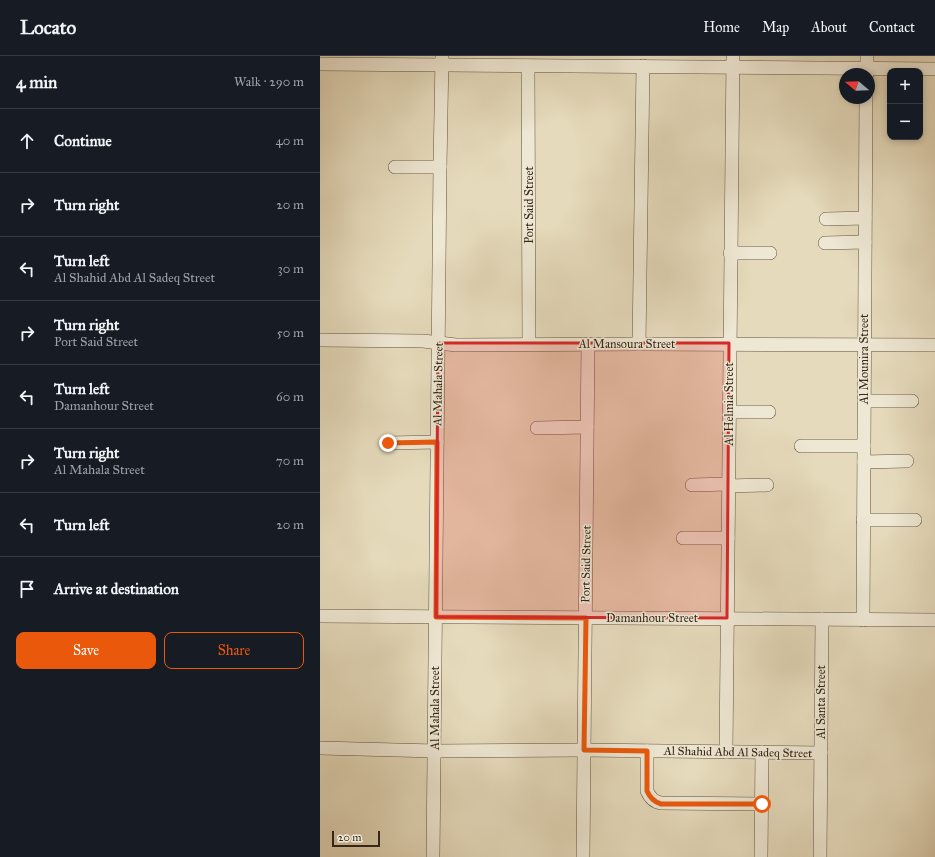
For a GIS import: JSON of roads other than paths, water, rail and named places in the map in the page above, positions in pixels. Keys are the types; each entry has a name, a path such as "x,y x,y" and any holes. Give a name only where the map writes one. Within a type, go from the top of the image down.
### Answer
{"street":[{"path":"320,64 442,61 528,66 576,61 597,61 643,66 733,62 888,68"},
{"name":"Al Mahala Street","path":"434,857 442,61"},
{"name":"Al Helmia Street","path":"726,752 733,62"},
{"name":"Port Said Street","path":"528,66 529,344"},
{"path":"639,344 643,66"},
{"path":"923,69 935,69"},
{"name":"Al Mounira Street","path":"863,620 866,104"},
{"path":"395,167 440,167"},
{"path":"826,219 865,218"},
{"path":"825,243 865,242"},
{"path":"730,253 770,253"},
{"name":"Al Mansoura Street","path":"320,340 423,341 456,345 935,345"},
{"name":"Port Said Street","path":"583,857 588,344"},
{"path":"864,401 912,401"},
{"path":"729,412 769,412"},
{"path":"537,428 587,427"},
{"path":"388,443 437,442"},
{"path":"801,446 864,446"},
{"path":"864,462 907,461"},
{"path":"692,485 767,485"},
{"path":"863,520 915,520"},
{"path":"683,538 728,538"},
{"name":"Damanhour Street","path":"320,616 935,620"},
{"name":"Al Santa Street","path":"820,857 822,619"},
{"name":"Al Shahid Abd Al Sadeq Street","path":"320,748 435,751 584,750 821,753"},
{"path":"647,751 647,791 652,800 656,802 661,804 762,804"},
{"path":"762,752 762,857"}]}
